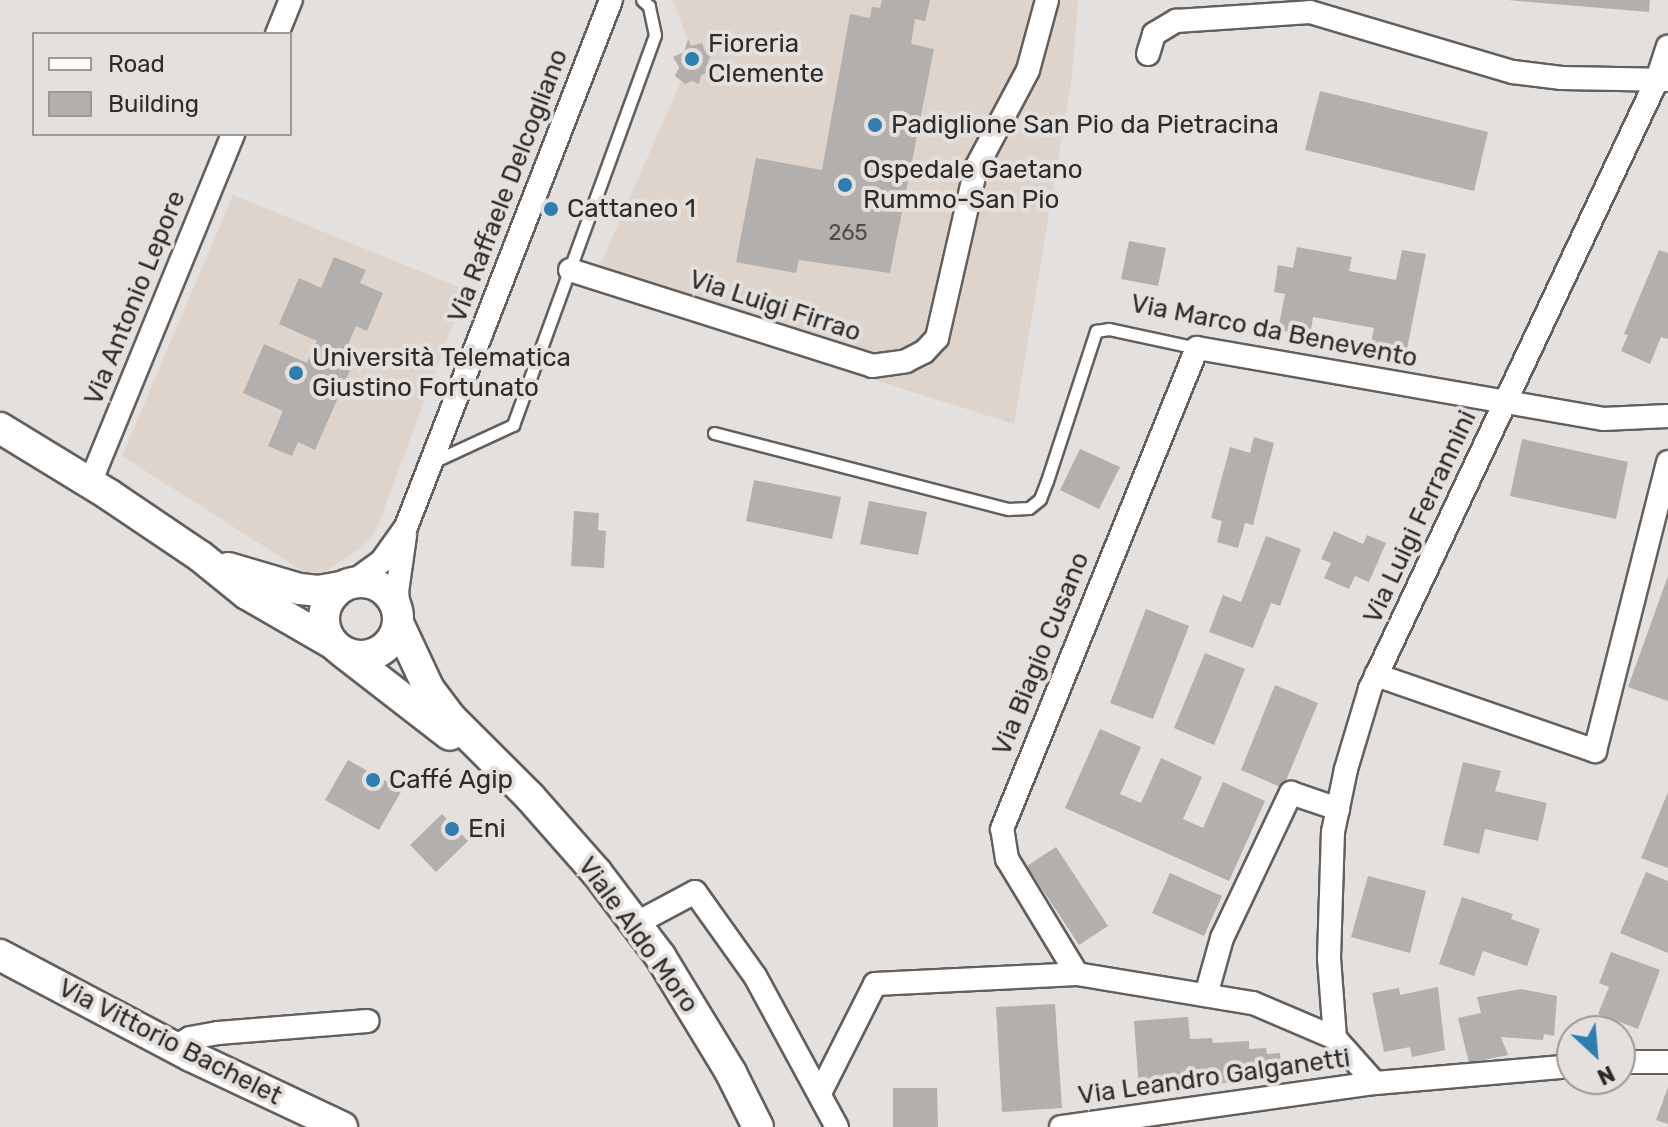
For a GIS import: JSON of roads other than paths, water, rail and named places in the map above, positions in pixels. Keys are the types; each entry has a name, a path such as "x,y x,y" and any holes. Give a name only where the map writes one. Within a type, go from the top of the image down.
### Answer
{"street":[{"path":"278,32 291,0"},
{"name":"Via Raffaele Delcogliano","path":"399,619 397,592 406,527 611,0"},
{"name":"Via Luigi Firrao","path":"570,270 872,366 906,361 924,352 937,338 976,168 1028,70 1047,0"},
{"path":"1148,54 1154,34 1176,21 1298,6 1513,72 1562,78 1662,80"},
{"name":"Via Luigi Ferrannini","path":"1335,1038 1329,958 1333,832 1346,769 1376,675 1662,80 1668,47"},
{"name":"Via Antonio Lepore","path":"90,483 232,136"},
{"name":"Via Marco da Benevento","path":"1197,348 1603,419 1668,416"},
{"name":"Via Biagio Cusano","path":"1077,974 1007,859 1002,829 1014,793 1197,348"},
{"name":"Viale Aldo Moro","path":"0,428 200,556 247,594 353,656 378,653 388,646 399,619"},
{"path":"1376,675 1595,751 1668,462"},
{"name":"Via Raffaele Delcogliano","path":"347,585 381,562 406,527"},
{"name":"Viale Aldo Moro","path":"200,556 277,584 318,591 365,581 387,591 429,689 451,718 597,873 660,956 731,1073 758,1127"},
{"path":"336,647 323,619 326,606 347,585"},
{"name":"Viale Aldo Moro","path":"336,647 461,744 493,760"},
{"path":"1206,995 1222,938 1291,793 1338,809"},
{"path":"635,924 695,892 755,976 837,1127"},
{"name":"Via Vittorio Bachelet","path":"0,955 174,1047 342,1127"},
{"path":"820,1093 875,984 1077,974 1253,1003 1335,1038 1375,1083"},
{"path":"174,1047 190,1038 218,1033 368,1021"},
{"path":"1636,1062 1668,1062"},
{"name":"Via Leandro Galganetti","path":"1061,1127 1375,1083 1556,1067"}],"lane":[{"path":"431,462 513,425 655,35 649,6 642,0"},
{"name":"Via Marco da Benevento","path":"714,433 1008,509 1029,508 1040,499 1047,481 1096,331 1109,329 1197,348"}],"place":[{"name":"Fioreria Clemente","path":"692,59"},
{"name":"Padiglione San Pio da Pietracina","path":"875,125"},
{"name":"Ospedale Gaetano Rummo-San Pio","path":"845,185"},
{"name":"Cattaneo 1","path":"551,209"},
{"name":"Università Telematica Giustino Fortunato","path":"296,373"},
{"name":"Caffé Agip","path":"373,780"},
{"name":"Eni","path":"452,829"}]}
